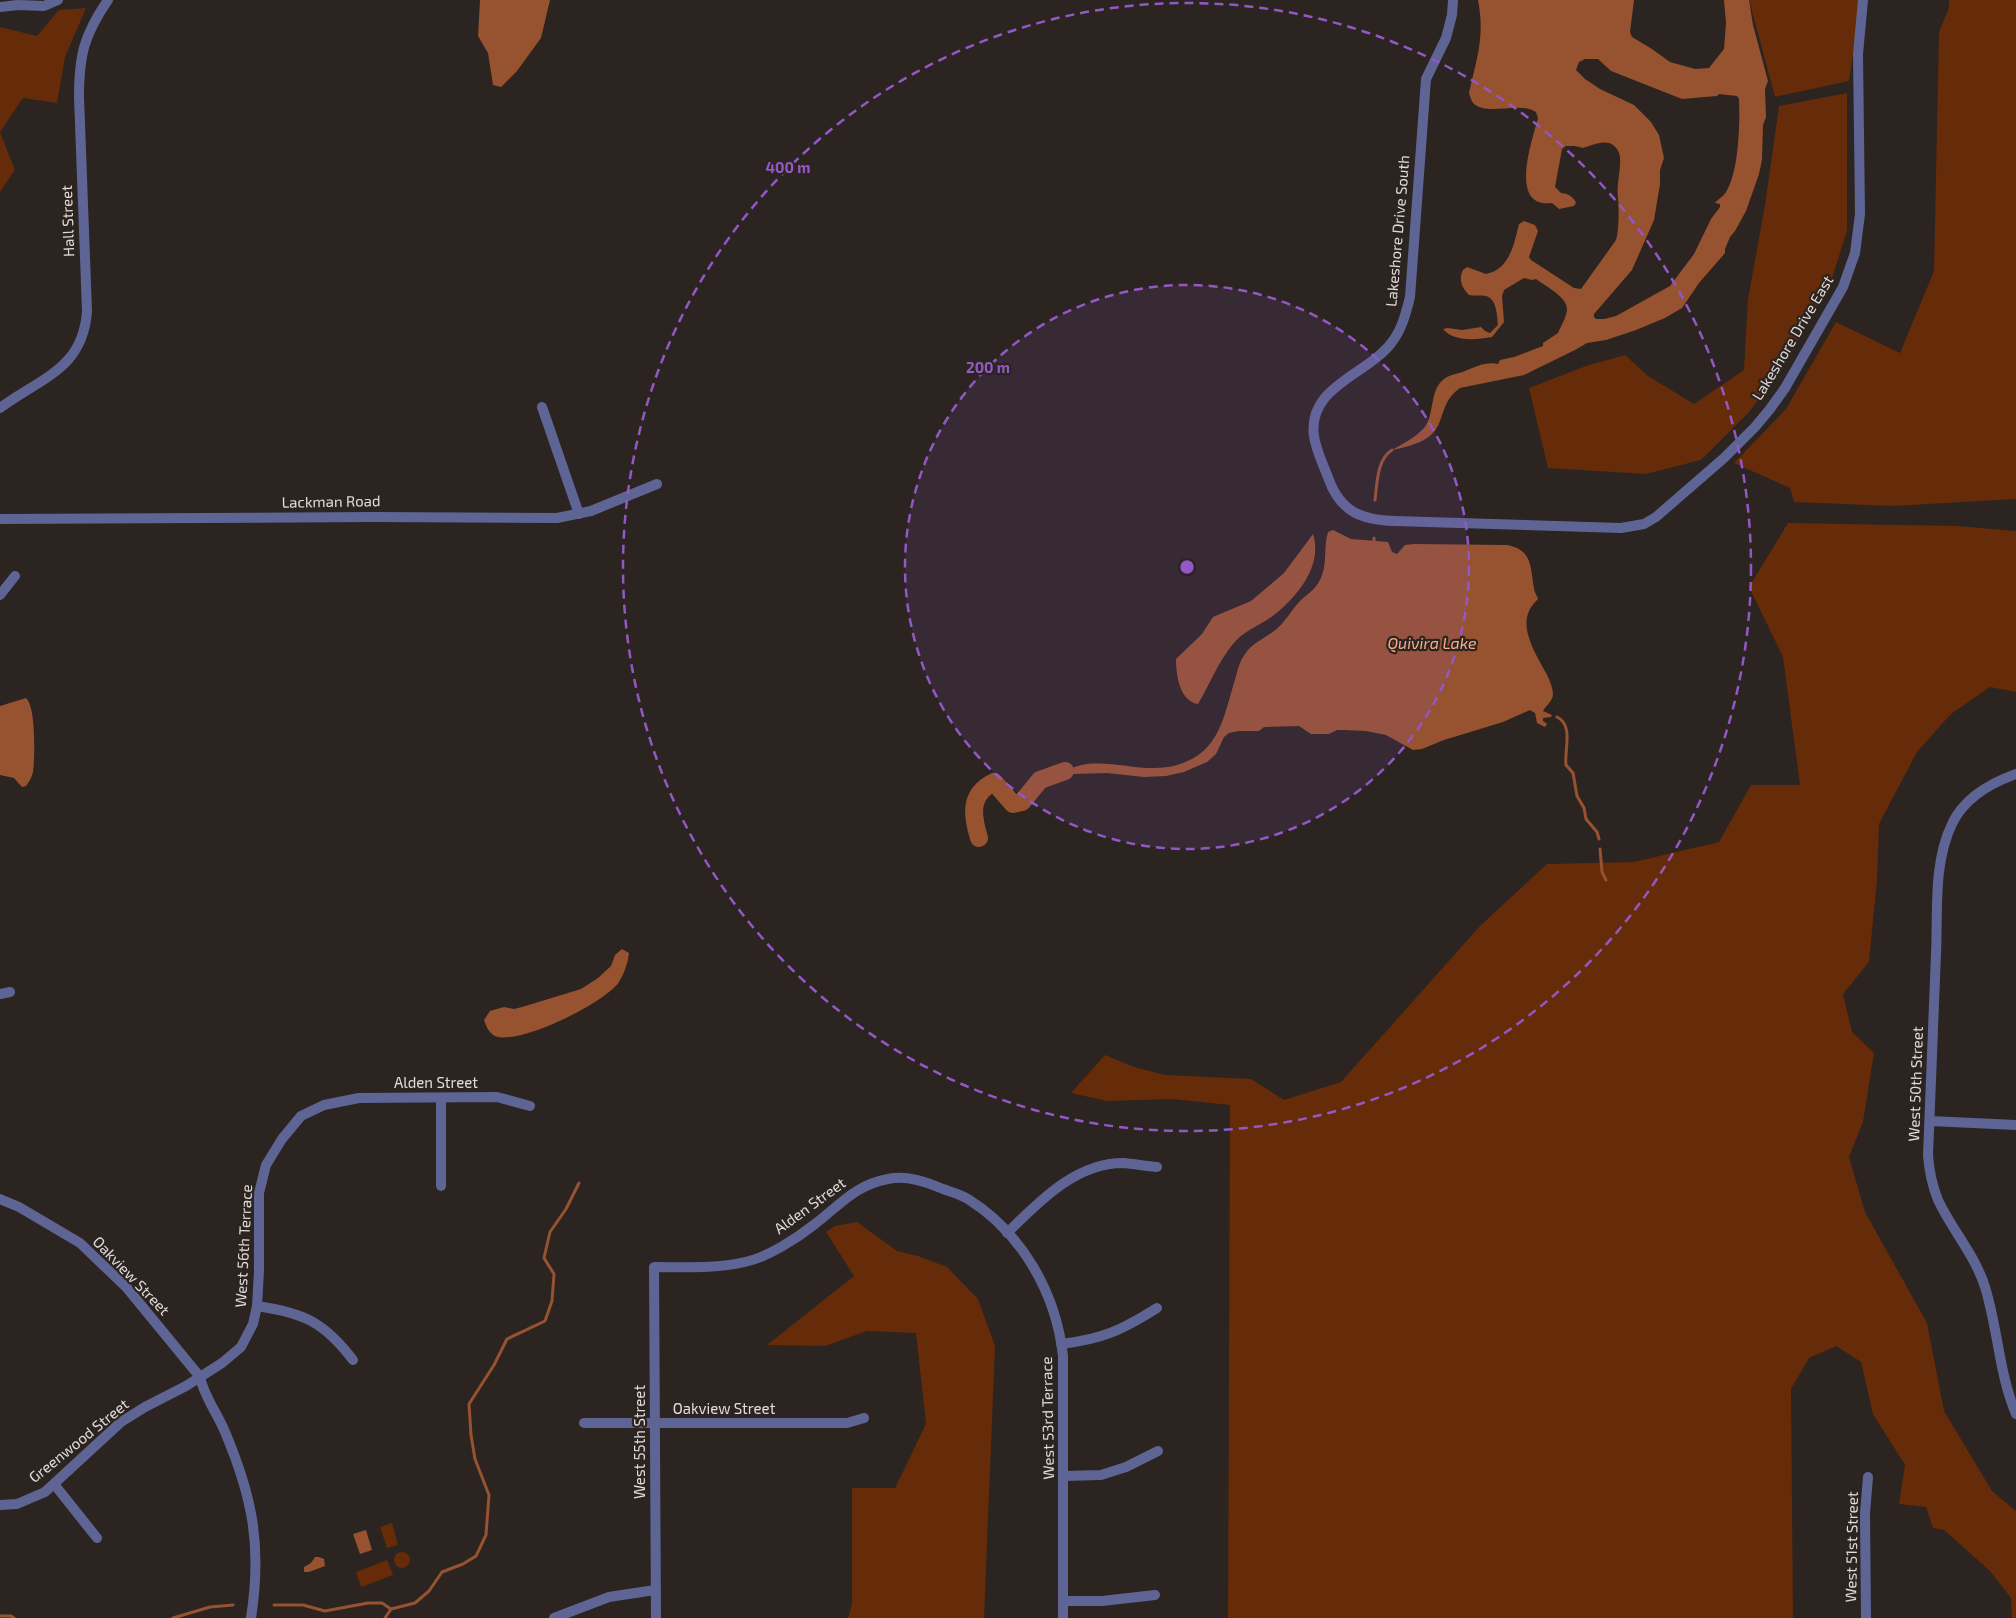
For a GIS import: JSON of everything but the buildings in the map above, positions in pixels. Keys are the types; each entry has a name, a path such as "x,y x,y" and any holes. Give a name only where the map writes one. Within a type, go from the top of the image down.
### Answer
{"street":[{"path":"0,7 18,5 44,6 58,0"},
{"name":"Hall Street","path":"0,408 62,366 70,359 81,341 87,311 79,97 80,67 89,31 108,0"},
{"name":"Lakeshore Drive South","path":"1322,460 1314,436 1314,419 1318,406 1328,394 1379,356 1392,342 1406,315 1410,297 1426,79 1446,38 1452,15 1453,0"},
{"name":"Lakeshore Drive East","path":"1322,460 1332,487 1347,508 1367,518 1378,520 1621,528 1644,524 1669,507 1724,458 1770,409 1785,388 1823,323 1850,270 1855,253 1860,214 1858,54 1863,0"},
{"path":"542,407 579,514"},
{"name":"Lackman Road","path":"0,519 557,518 591,511 657,484"},
{"path":"0,595 15,576"},
{"name":"West 50th Street","path":"2016,774 1993,783 1975,796 1953,822 1942,851 1938,903 1928,1155 1934,1188 1939,1202 1971,1256 1985,1288 2006,1384 2016,1414"},
{"name":"Alden Street","path":"341,1102 359,1098 497,1097 530,1106"},
{"path":"441,1098 442,1186"},
{"name":"West 56th Terrace","path":"200,1377 241,1348 253,1324 257,1306 259,1271 258,1194 266,1165 282,1139 301,1116 324,1105 341,1102"},
{"path":"1930,1121 2016,1125"},
{"path":"1007,1233 1063,1183 1090,1169 1121,1163 1157,1167"},
{"name":"Alden Street","path":"654,1267 704,1268 746,1262 792,1240 861,1187 889,1179 925,1181 967,1198 1007,1233"},
{"name":"Oakview Street","path":"0,1199 19,1207 80,1243 127,1288 200,1377 202,1387 222,1424 238,1463 252,1509 257,1572 251,1618"},
{"name":"West 53rd Terrace","path":"1007,1233 1026,1253 1046,1292 1060,1331 1064,1476 1063,1618"},
{"name":"West 55th Street","path":"654,1267 656,1618"},
{"path":"257,1306 286,1310 304,1316 338,1340 353,1360"},
{"path":"1061,1344 1104,1336 1132,1324 1157,1308"},
{"name":"Greenwood Street","path":"0,1505 17,1504 45,1492 121,1422 200,1377"},
{"name":"Oakview Street","path":"584,1424 847,1423 864,1418"},
{"path":"1064,1476 1091,1476 1111,1472 1158,1451"},
{"name":"West 51st Street","path":"1866,1618 1865,1513 1868,1477"},
{"path":"54,1484 96,1538"},
{"path":"554,1618 608,1597 655,1590"},
{"path":"1063,1601 1102,1600 1155,1595"}],"shaded area":[{"path":"1749,0 1861,0 1849,81 1775,97"},
{"path":"1949,0 2016,0 2016,499 1893,506 1794,502 1790,488 1734,463 1786,409 1836,322 1900,353 1934,271 1939,32 1949,8"},
{"path":"86,8 65,57 57,103 23,98 0,132 0,27 37,36 59,10"},
{"path":"1847,93 1847,231 1832,278 1789,358 1750,411 1701,460 1646,474 1548,468 1529,388 1586,366 1625,355 1648,376 1694,404 1744,370 1748,299 1765,205 1779,106"},
{"path":"0,132 15,170 0,192"},
{"path":"1788,523 1957,526 2016,531 2016,692 1990,687 1951,714 1917,752 1879,824 1877,880 1869,962 1843,994 1852,1032 1874,1053 1863,1122 1849,1157 1865,1212 1927,1323 1944,1411 1992,1491 2016,1511 2016,1618 2012,1618 2011,1598 1990,1571 1944,1530 1933,1528 1926,1507 1899,1504 1905,1465 1873,1414 1861,1362 1836,1346 1809,1358 1791,1389 1793,1618 1228,1618 1230,1105 1172,1099 1107,1101 1071,1093 1105,1055 1134,1067 1165,1075 1251,1079 1284,1100 1341,1082 1480,926 1547,864 1634,862 1719,842 1751,785 1800,785 1783,657 1749,587"},
{"path":"857,1222 897,1251 918,1256 947,1267 978,1299 995,1346 984,1618 848,1618 852,1604 852,1488 895,1488 926,1424 916,1333 867,1331 825,1346 767,1345 854,1276 826,1232 835,1226"},
{"path":"392,1523 398,1545 387,1548 380,1527"},
{"path":"399,1552 405,1552 410,1557 408,1566 399,1568 394,1563 394,1557"},
{"path":"387,1560 393,1575 361,1587 356,1572"}],"water":[{"path":"480,0 550,0 541,38 517,71 501,87 493,85 488,53 478,36"},
{"path":"1478,0 1634,0 1630,32 1632,37 1670,62 1695,69 1709,68 1724,49 1726,23 1724,0 1749,0 1753,25 1768,81 1765,89 1766,117 1763,125 1762,160 1746,211 1730,237 1725,253 1699,283 1682,308 1665,318 1636,330 1606,340 1587,343 1524,375 1460,388 1449,399 1437,428 1432,434 1420,442 1392,450 1413,438 1424,428 1430,416 1436,389 1444,379 1481,365 1489,363 1498,364 1500,360 1543,346 1543,343 1558,333 1565,319 1566,305 1560,296 1536,279 1524,278 1504,290 1502,296 1504,322 1492,337 1466,339 1453,336 1443,329 1462,330 1481,327 1490,333 1498,325 1496,308 1490,298 1469,295 1464,289 1461,280 1463,270 1467,267 1486,274 1501,267 1510,255 1519,224 1524,221 1535,225 1538,231 1529,257 1531,260 1574,288 1581,289 1617,236 1620,158 1619,152 1614,146 1609,143 1602,143 1583,148 1566,146 1562,149 1555,187 1561,193 1572,197 1576,203 1574,206 1559,209 1552,203 1539,202 1530,195 1527,185 1528,157 1538,118 1536,112 1521,108 1488,109 1474,104 1472,101 1469,93 1479,47 1480,13","holes":["1585,59 1598,59 1611,71 1682,99 1717,96 1719,94 1737,96 1739,99 1739,134 1734,172 1725,193 1715,203 1720,204 1720,207 1711,219 1694,254 1670,286 1616,316 1604,319 1596,319 1594,314 1632,270 1654,220 1660,184 1660,170 1664,158 1659,135 1651,122 1634,105 1600,89 1576,70 1579,62"]},
{"name":"Quivira Lake","path":"1333,530 1351,539 1388,542 1392,552 1397,554 1405,545 1414,544 1507,545 1522,551 1531,566 1534,589 1538,599 1531,607 1527,618 1528,634 1534,651 1550,680 1553,692 1551,700 1543,711 1552,715 1551,717 1543,718 1543,721 1547,724 1545,727 1537,723 1535,713 1530,710 1503,722 1444,740 1422,749 1413,750 1386,735 1366,731 1337,730 1329,734 1311,734 1299,726 1264,727 1259,731 1229,733 1224,737 1216,754 1207,762 1184,772 1166,776 1144,777 1107,773 1072,774 1065,771 1078,766 1092,764 1163,768 1191,760 1202,752 1211,743 1222,722 1238,668 1245,654 1255,644 1278,628 1299,602 1318,584 1324,568 1328,532"},
{"path":"1313,534 1315,557 1300,589 1274,615 1237,639 1223,658 1198,704 1192,702 1187,698 1180,686 1176,659 1202,634 1213,617 1251,601 1284,573"},
{"path":"26,698 32,711 34,756 32,776 26,786 22,787 14,778 0,775 0,706"},
{"path":"622,949 629,953 623,976 611,991 597,1001 560,1021 522,1035 495,1036 488,1029 484,1020 490,1011 504,1007 514,1009 581,989 598,978 611,966 615,955"},
{"path":"366,1530 372,1550 360,1554 353,1534"},
{"path":"315,1557 324,1559 325,1566 304,1572 304,1567 311,1563"}],"waterway":[{"path":"1375,500 1377,480 1383,459 1392,450"},
{"path":"1557,717 1562,721 1567,732 1566,765 1573,773 1577,796 1584,808 1586,819 1597,832 1599,839"},
{"path":"979,838 974,806 976,799 986,787 994,782 1013,804 1022,802 1040,780 1065,771"},
{"path":"1600,849 1602,872 1606,880"},
{"path":"385,1618 391,1609 415,1603 429,1591 442,1572 463,1564 476,1556 486,1535 489,1495 475,1459 469,1404 494,1365 507,1339 545,1321 552,1301 554,1274 544,1258 550,1232 566,1209 579,1183"},
{"path":"274,1605 303,1605 325,1611 368,1603 382,1603 391,1609"},
{"path":"173,1618 210,1607 233,1605"},
{"path":"0,1616 11,1616 14,1618"}]}
